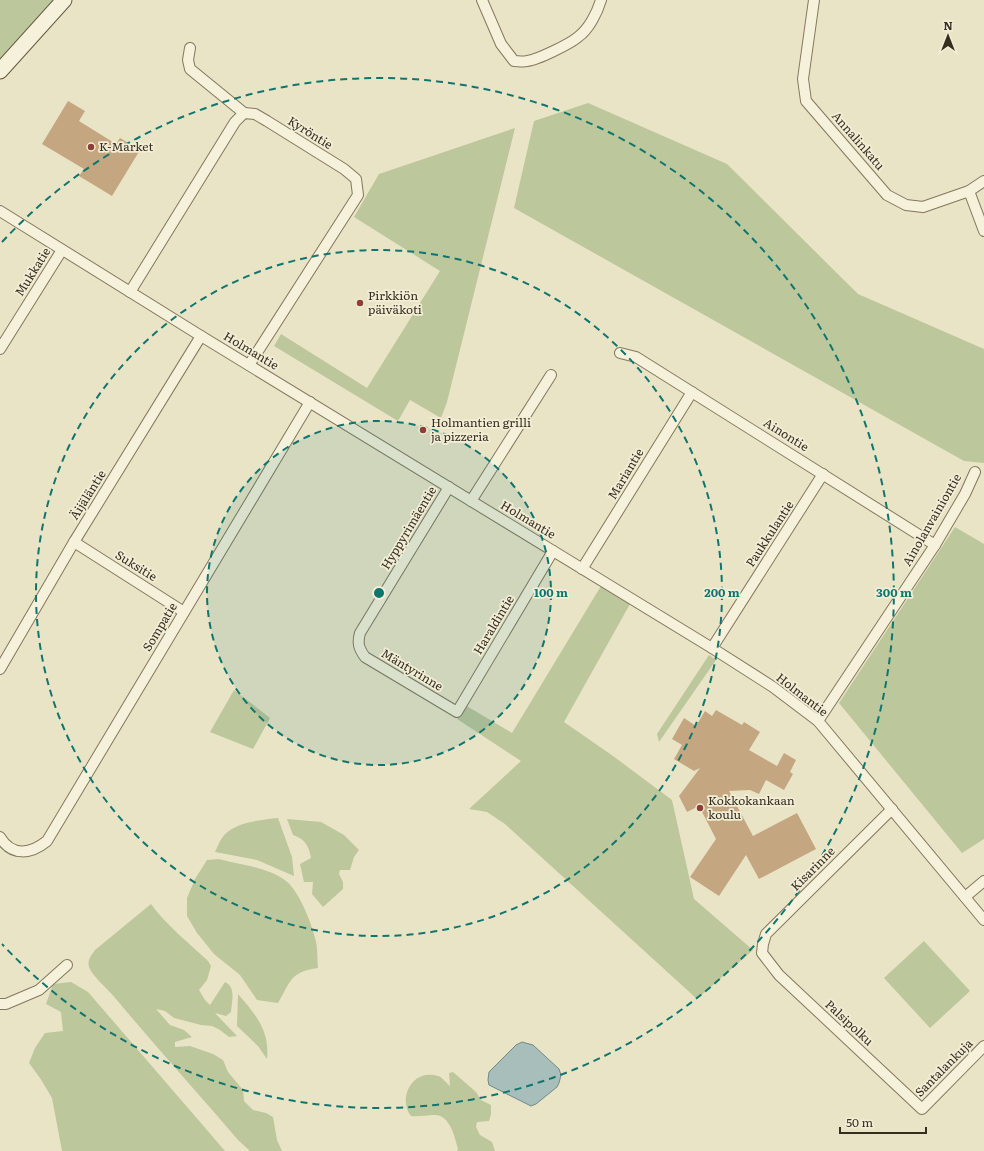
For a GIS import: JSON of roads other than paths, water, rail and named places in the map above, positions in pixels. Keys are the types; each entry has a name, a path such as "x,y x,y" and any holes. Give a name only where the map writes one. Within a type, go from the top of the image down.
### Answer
{"street":[{"path":"0,72 64,0"},
{"path":"482,0 501,44 514,61 526,62 538,58 579,37 590,24 599,8 601,0"},
{"name":"Annalinkatu","path":"814,0 803,79 806,101 887,195 906,205 923,207 969,191 984,181"},
{"path":"130,292 235,122 244,113 190,69 188,60 190,48"},
{"name":"Kyröntie","path":"244,113 255,114 344,169 356,179 358,194 249,365"},
{"path":"969,191 984,231"},
{"name":"Holmantie","path":"0,210 201,336 712,648 773,687 818,721 984,920"},
{"name":"Mukkatie","path":"0,349 62,250"},
{"name":"Äijäläntie","path":"0,669 74,542 201,336"},
{"name":"Ainontie","path":"620,353 636,356 935,545"},
{"path":"472,501 551,374"},
{"name":"Mariantie","path":"582,569 594,553 692,392"},
{"name":"Sompatie","path":"0,837 7,846 22,852 39,848 47,841 310,402"},
{"name":"Ainolanvainiontie","path":"818,721 935,545 965,494 975,472"},
{"name":"Paukkulantie","path":"712,648 823,474"},
{"name":"Hyppyrimäentie","path":"358,646 360,633 449,487"},
{"name":"Suksitie","path":"74,542 184,612"},
{"name":"Haraldintie","path":"457,712 553,551"},
{"name":"Mäntyrinne","path":"358,646 365,657 457,712"},
{"name":"Kisarinne","path":"762,953 766,934 892,809"},
{"path":"965,897 984,881"},
{"name":"Palsipolku","path":"762,953 779,975 922,1109"},
{"path":"0,1004 6,1004 39,990 67,965"},
{"name":"Santalankuja","path":"922,1109 984,1046"}],"water":[{"path":"522,1042 533,1045 559,1069 561,1075 557,1087 536,1104 531,1106 489,1085 488,1080 489,1072 516,1045"}],"place":[{"name":"K-Market","path":"91,147"},
{"name":"Pirkkiön päiväkoti","path":"360,303"},
{"name":"Holmantien grilli ja pizzeria","path":"423,430"},
{"name":"Kokkokankaan koulu","path":"700,808"}]}
